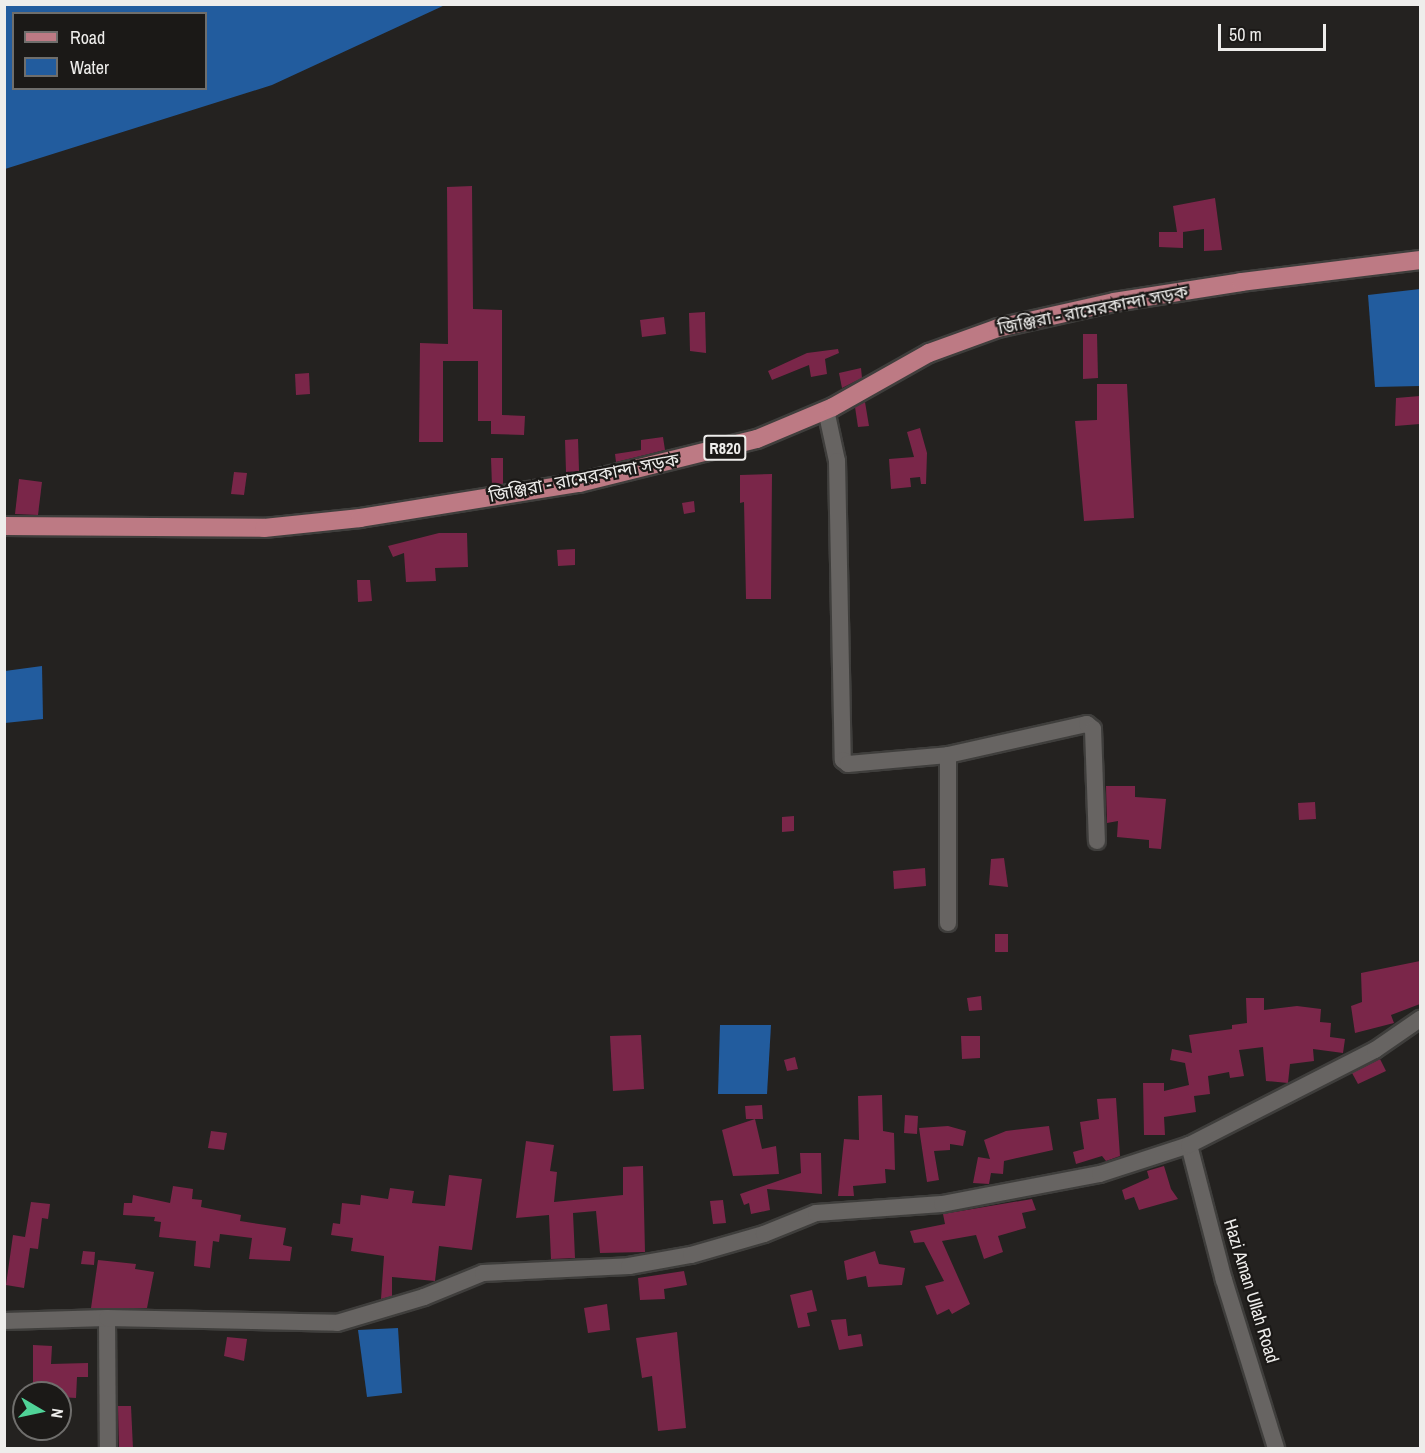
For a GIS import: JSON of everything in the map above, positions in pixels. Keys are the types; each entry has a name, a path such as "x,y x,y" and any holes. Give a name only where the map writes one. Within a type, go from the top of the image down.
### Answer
{"main road":[{"name":"জিঞ্জিরা - রামেরকান্দা সড়ক","path":"4,526 264,528 360,518 579,483 694,457 757,439 826,410 929,353 998,328 1114,302 1218,285 1420,260"}],"street":[{"path":"826,410 837,461 840,756 848,764 948,754 1088,724 1093,729 1097,841"},
{"path":"948,754 948,923"},
{"path":"4,1321 107,1318 337,1323 424,1297 483,1273 650,1262 764,1234 816,1213 942,1204 1100,1174 1189,1145 1375,1050 1420,1019"},
{"name":"Hazi Aman Ullah Road","path":"1189,1145 1224,1280 1276,1449"},
{"path":"107,1318 108,1449"}],"water":[{"path":"5,4 445,4 272,85 5,169"},
{"path":"1420,289 1420,386 1375,387 1368,295"},
{"path":"42,666 43,719 5,723 5,671"},
{"path":"720,1025 771,1025 767,1094 718,1094"},
{"path":"398,1328 402,1393 367,1397 358,1330"}],"building":[{"path":"472,186 473,309 502,310 502,415 525,416 524,435 491,434 491,421 478,421 478,361 443,361 443,442 419,442 420,343 448,344 447,187"},
{"path":"1215,198 1222,250 1204,251 1204,229 1183,232 1183,248 1159,247 1159,232 1177,232 1173,206"},
{"path":"705,312 706,353 690,351 689,313"},
{"path":"664,317 666,334 642,337 640,320"},
{"path":"1083,334 1097,334 1098,378 1083,379"},
{"path":"838,349 839,353 825,359 827,374 811,377 809,365 772,380 768,371 807,353"},
{"path":"861,368 862,378 842,388 839,373"},
{"path":"309,373 310,394 296,395 295,374"},
{"path":"1097,384 1127,384 1134,518 1084,521 1075,421 1097,420"},
{"path":"1420,396 1420,424 1395,426 1396,398"},
{"path":"865,402 869,426 858,427 855,407"},
{"path":"920,428 927,453 926,484 921,484 920,477 910,478 911,487 891,489 889,459 914,457 907,432"},
{"path":"663,437 665,450 616,462 615,454 641,450 641,440"},
{"path":"578,439 579,471 566,472 565,440"},
{"path":"491,458 503,458 503,484 492,486"},
{"path":"234,472 247,473 244,495 231,494"},
{"path":"772,474 771,599 746,599 744,502 740,503 740,475"},
{"path":"19,479 42,482 38,515 15,514"},
{"path":"694,501 695,512 684,514 682,503"},
{"path":"439,533 467,533 468,567 435,568 436,581 406,582 404,553 393,557 388,546"},
{"path":"575,549 575,565 558,566 557,550"},
{"path":"357,580 370,580 372,601 358,602"},
{"path":"1106,786 1135,786 1135,797 1166,799 1161,849 1149,848 1149,840 1117,837 1118,821 1107,823"},
{"path":"1315,802 1316,819 1299,820 1298,803"},
{"path":"794,816 794,831 782,832 782,817"},
{"path":"1004,858 1008,887 989,885 991,859"},
{"path":"925,868 926,886 894,889 893,871"},
{"path":"995,934 1008,934 1008,952 995,952"},
{"path":"1420,961 1420,1004 1391,1015 1394,1023 1355,1033 1351,1006 1362,1002 1361,973"},
{"path":"981,996 982,1010 969,1011 967,998"},
{"path":"1246,998 1264,998 1264,1010 1297,1006 1321,1009 1320,1022 1331,1023 1330,1037 1345,1039 1343,1053 1313,1049 1314,1061 1290,1064 1288,1083 1266,1081 1263,1047 1239,1050 1244,1076 1230,1078 1229,1072 1208,1076 1210,1094 1194,1096 1196,1112 1164,1117 1165,1135 1144,1135 1143,1083 1164,1083 1164,1091 1189,1085 1185,1063 1170,1060 1172,1049 1192,1053 1189,1035 1232,1029 1232,1025 1247,1023"},
{"path":"641,1035 644,1089 613,1091 610,1036"},
{"path":"961,1036 980,1036 980,1058 962,1059"},
{"path":"795,1057 798,1069 787,1071 784,1060"},
{"path":"1380,1059 1386,1071 1358,1084 1352,1073"},
{"path":"882,1095 883,1131 894,1133 895,1170 885,1169 886,1183 853,1186 854,1196 838,1196 844,1139 859,1140 858,1096"},
{"path":"1116,1098 1120,1156 1106,1161 1102,1156 1076,1164 1073,1152 1084,1149 1080,1122 1099,1119 1097,1099"},
{"path":"762,1105 763,1119 746,1119 745,1106"},
{"path":"905,1115 918,1116 917,1134 904,1133"},
{"path":"755,1119 762,1149 776,1146 779,1174 733,1176 722,1130"},
{"path":"948,1126 966,1131 963,1146 950,1144 950,1150 934,1151 939,1180 927,1182 919,1128"},
{"path":"1049,1126 1053,1150 1004,1161 1003,1174 991,1173 989,1184 973,1183 978,1157 990,1159 984,1140 1006,1131"},
{"path":"211,1131 227,1133 224,1150 208,1148"},
{"path":"526,1141 554,1145 550,1171 557,1172 554,1202 623,1195 623,1167 643,1166 645,1252 600,1253 596,1211 573,1213 575,1258 551,1259 549,1215 516,1218"},
{"path":"800,1153 821,1153 822,1194 767,1189 770,1210 751,1214 749,1203 744,1205 740,1194 801,1173"},
{"path":"1164,1166 1171,1189 1178,1199 1139,1210 1134,1197 1125,1200 1122,1190 1149,1178 1147,1171"},
{"path":"449,1175 482,1179 472,1250 439,1246 435,1281 392,1277 392,1296 381,1299 384,1256 351,1251 353,1238 331,1235 333,1223 340,1224 342,1203 360,1205 361,1195 388,1199 390,1188 414,1191 412,1203 445,1206"},
{"path":"173,1186 193,1189 192,1199 202,1200 201,1207 241,1215 240,1221 286,1228 283,1245 292,1247 290,1261 249,1259 252,1238 220,1234 219,1242 213,1241 210,1268 194,1266 196,1241 159,1237 161,1222 154,1221 155,1217 123,1215 124,1203 132,1203 133,1195 170,1203"},
{"path":"1032,1199 1036,1210 1022,1213 1026,1228 998,1236 1003,1252 984,1259 976,1235 942,1241 970,1304 952,1314 949,1309 937,1315 925,1286 944,1281 924,1242 914,1243 910,1231 945,1224 943,1214"},
{"path":"723,1200 726,1223 713,1224 710,1201"},
{"path":"31,1202 50,1204 48,1219 42,1218 38,1249 30,1248 24,1288 6,1285 13,1235 25,1237"},
{"path":"83,1251 95,1252 94,1265 81,1264"},
{"path":"875,1251 879,1264 905,1268 902,1285 868,1287 866,1276 847,1280 844,1261"},
{"path":"98,1260 136,1264 135,1269 154,1272 147,1308 91,1308"},
{"path":"684,1271 687,1285 664,1289 665,1299 640,1300 638,1278"},
{"path":"812,1290 817,1311 807,1313 810,1326 798,1328 790,1295"},
{"path":"607,1304 610,1330 588,1333 584,1308"},
{"path":"846,1319 848,1336 861,1334 863,1346 839,1350 831,1320"},
{"path":"677,1332 686,1428 658,1431 652,1376 642,1378 636,1338"},
{"path":"227,1337 247,1339 244,1361 224,1356"},
{"path":"33,1345 52,1346 51,1364 88,1363 88,1377 77,1377 76,1398 72,1398 72,1381 33,1381"},
{"path":"118,1406 131,1406 133,1449 119,1449"}]}
